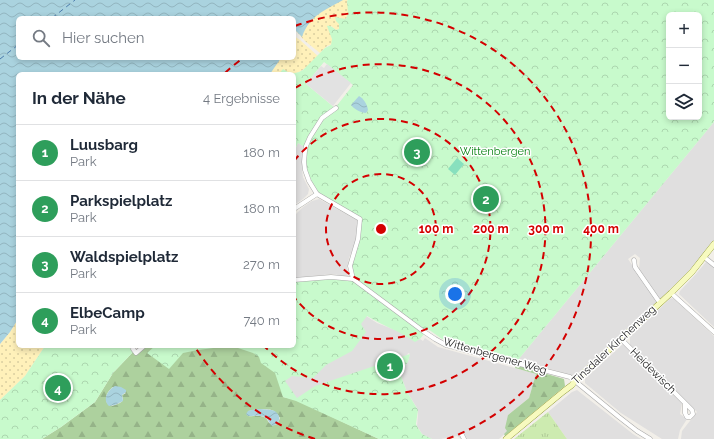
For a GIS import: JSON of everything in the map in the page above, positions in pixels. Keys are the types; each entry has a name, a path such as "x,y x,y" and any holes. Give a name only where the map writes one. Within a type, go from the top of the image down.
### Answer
{"street":[{"path":"296,280 331,277 353,279 350,266 358,239 360,219 317,194 308,181 305,173 304,162 306,146 311,133 325,116 336,108"},
{"path":"296,208 317,194"},
{"name":"Tinsdaler Kirchenweg","path":"506,439 572,385 671,293 692,272 714,244"},
{"path":"704,257 714,265"},
{"path":"634,260 635,267 660,303"},
{"name":"Wittenbergener Weg","path":"353,279 423,331 446,344 570,377 623,421 650,439"},
{"path":"671,293 714,332"},
{"name":"Heidewisch","path":"621,339 685,403"},
{"path":"133,348 136,353 142,348"}],"shaded area":[{"path":"327,64 351,83 333,106 306,84 321,66 324,68"},
{"path":"714,122 714,240 697,262 660,299 639,269 640,258 635,254 628,259 657,302 575,376 518,360"},
{"path":"298,143 303,146 303,177 309,189 308,194 296,204 296,148"},
{"path":"319,199 357,220 357,239 349,258 347,268 349,275 347,277 333,274 296,278 296,214 312,201"},
{"path":"706,262 714,265 714,327 679,294"},
{"path":"671,298 674,299 714,336 714,439 681,439 682,431 697,412 630,345 630,337"},
{"path":"363,314 377,323 403,333 415,341 420,339 423,341 425,338 438,347 536,374 529,398 508,415 508,431 499,439 461,439 457,436 432,439 422,434 417,426 417,408 407,392 401,376 402,369 408,361 410,354 408,353 407,356 294,400 284,397 281,368"},
{"path":"623,344 682,403 680,414 687,419 680,430 678,439 662,439 621,413 585,383 585,379"},
{"path":"577,390 641,439 567,439 548,412 572,392"}],"green space":[{"name":"Wittenbergen","path":"348,0 714,0 714,122 518,360 442,339 428,329 420,339 415,342 367,316 361,324 366,332 352,351 326,365 313,378 292,376 285,381 297,398 315,386 410,354 408,362 402,369 401,376 407,392 418,410 416,424 422,434 432,439 379,439 296,401 283,397 275,373 261,363 259,357 253,353 238,348 296,348 296,281 331,278 353,280 351,266 359,240 360,218 316,192 308,178 305,163 306,148 298,143 296,148 296,73 303,70 325,48 331,45 332,39 327,26 331,26 336,30 339,29 339,24 335,17 346,19 348,13","holes":["324,62 353,85 335,108 306,84"]},
{"path":"283,69 288,72 281,72"},
{"path":"457,158 464,164 455,175 448,169"},
{"path":"44,348 130,348 133,352 113,373 95,402 61,427 42,439 0,439 0,400 25,376"},
{"path":"139,348 279,348 283,397 296,400 379,439 42,439 95,402 113,373 133,352","holes":["113,387 126,393 122,395 123,400 118,404 112,406 107,403 106,396","260,409 272,410 280,418 278,423 275,425 269,423 263,417 248,416 248,411"]},
{"path":"153,348 214,348 183,353 169,369 147,353"},
{"path":"516,365 564,379 565,386 505,436 504,434 507,431 505,428 508,415 529,398 536,374 515,368"},
{"path":"548,412 567,439 514,439"}],"sand":[{"path":"280,0 348,0 349,9 347,17 339,24 339,29 336,30 331,26 332,44 327,46 320,53 305,41 296,31 296,16 281,16"},
{"path":"296,37 319,57 309,66 296,73 238,72 246,60 296,60"},
{"path":"16,322 16,348 44,348 25,376 0,400 0,344"}],"water":[{"path":"0,0 343,0 318,14 309,23 302,37 296,31 296,16 16,16 16,60 280,60 271,72 16,72 16,322 0,344"},
{"path":"359,96 364,100 367,106 368,110 366,113 354,108 351,105"},
{"path":"115,386 121,387 126,390 126,392 122,395 123,401 109,406 106,398 110,390"},
{"path":"267,409 274,411 279,416 278,422 272,426 264,417 248,416 246,414 248,411"}],"ferry route":[{"path":"55,16 75,0"},
{"path":"0,59 16,47"}],"place":[{"name":"Waldspielplatz","path":"417,152"},
{"name":"Parkspielplatz","path":"486,199"},
{"name":"Luusbarg","path":"390,366"},
{"name":"ElbeCamp","path":"58,388"}]}
